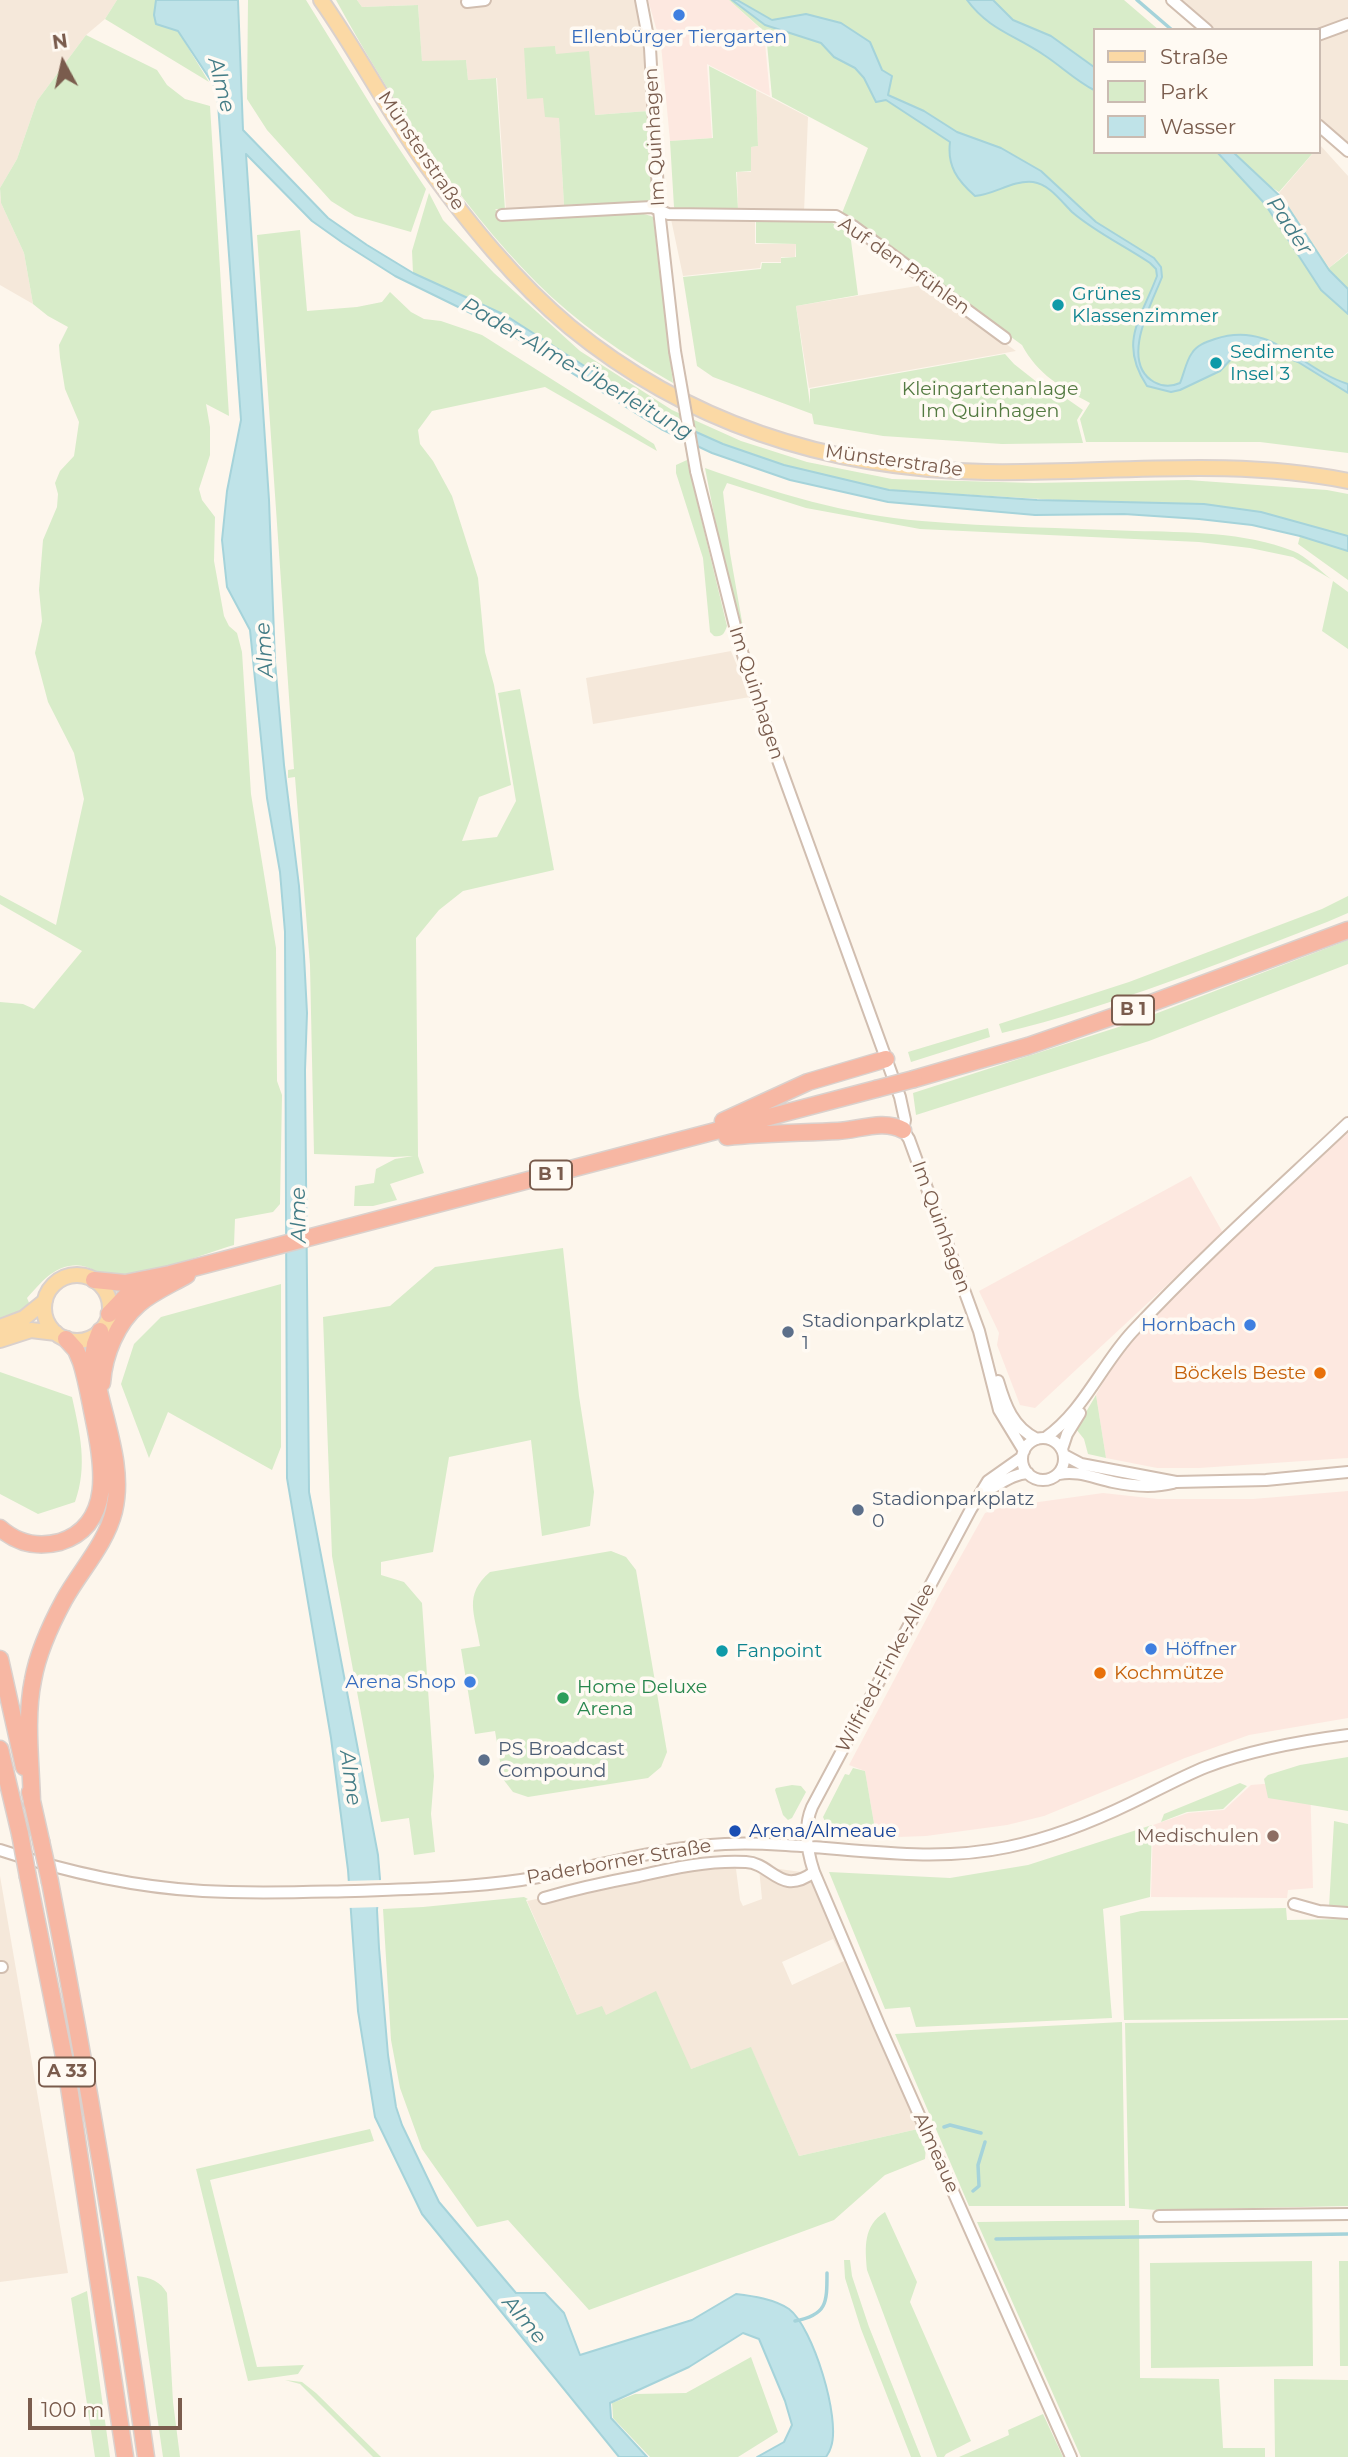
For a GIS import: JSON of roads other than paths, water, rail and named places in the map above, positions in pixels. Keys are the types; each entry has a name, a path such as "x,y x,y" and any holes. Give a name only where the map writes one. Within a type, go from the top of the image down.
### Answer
{"highway":[{"name":"B 1","path":"94,1280 119,1283 170,1274 914,1079 1028,1046 1348,930"},
{"name":"B 1","path":"669,1144 808,1082 886,1059"},
{"path":"669,1144 773,1132 843,1130 885,1125 903,1129"},
{"path":"102,1399 105,1359 125,1318 140,1303 204,1265"},
{"name":"B 1","path":"109,1314 128,1294 170,1274"},
{"path":"32,1803 30,1702 35,1670 58,1611 103,1538 114,1510 113,1452 93,1359 100,1331"},
{"path":"0,1528 22,1542 43,1545 54,1543 70,1538 82,1529 97,1506 102,1485 100,1451 80,1357 62,1336"},
{"name":"A 33","path":"0,1659 74,2003 119,2271 146,2457"},
{"name":"A 33","path":"0,1749 29,1877 66,2067 125,2457"}],"main road":[{"name":"Münsterstraße","path":"323,0 426,164 466,218 502,260 540,300 597,348 696,408 754,433 799,446 844,458 917,468 1024,472 1208,469 1263,471 1348,481"},
{"name":"B 1","path":"0,1328 28,1315 45,1301 52,1286 63,1278 82,1276 94,1280"},
{"path":"94,1280 107,1296 109,1314"},
{"path":"45,1301 46,1320 62,1336"},
{"name":"B 1","path":"100,1331 109,1314"},
{"path":"0,1339 31,1330 83,1340 100,1331"}],"street":[{"path":"467,2 485,0"},
{"name":"Im Quinhagen","path":"641,0 650,48 659,210 675,351 696,471 739,642 763,719 902,1104 905,1120 903,1129 909,1139 987,1356 999,1409 1023,1454"},
{"path":"1171,0 1205,28"},
{"path":"1320,34 1348,24"},
{"path":"1320,127 1348,151"},
{"name":"Auf den Pfühlen","path":"502,215 652,207 668,214 836,216 1005,338"},
{"path":"1028,1474 1023,1465 1023,1454 1029,1444 1061,1426 1086,1397 1133,1331 1348,1123"},
{"name":"Im Quinhagen","path":"987,1356 996,1373 1009,1413 1025,1432 1041,1438"},
{"path":"1059,1474 1063,1466 1064,1439 1086,1397"},
{"path":"1041,1438 1053,1440 1063,1452 1081,1464 1176,1482 1266,1480 1348,1472"},
{"name":"Wilfried-Finke-Allee","path":"807,1847 807,1819 812,1807 971,1509 988,1481 1023,1454"},
{"path":"981,1493 1014,1476 1028,1474 1044,1480 1059,1474 1075,1473 1155,1487 1176,1482"},
{"name":"Paderborner Straße","path":"0,1850 89,1876 156,1887 204,1891 314,1892 415,1889 520,1880 703,1845 748,1843 907,1854 961,1853 1004,1848 1083,1825 1185,1776 1225,1760 1282,1746 1348,1735"},
{"name":"Almeaue","path":"807,1847 814,1872 885,2039 1072,2457"},
{"name":"Paderborner Straße","path":"544,1898 655,1872 711,1863 751,1862 770,1874 790,1881 799,1881 814,1872"},
{"path":"1294,1904 1319,1911 1348,1913"},
{"path":"1159,2216 1348,2214"}],"water":[{"path":"156,0 238,0 243,130 328,218 413,273 505,315 667,419 723,444 784,465 889,490 1037,500 1204,504 1261,512 1348,536 1348,551 1252,525 1199,519 1124,514 1035,515 888,502 790,480 712,453 661,429 497,326 395,276 343,243 312,221 246,154 269,500 275,662 299,886 307,1013 305,1070 309,1492 378,1855 379,1948 388,2055 396,2107 439,2202 516,2293 545,2293 564,2313 580,2355 692,2320 736,2294 770,2300 789,2309 807,2334 823,2374 833,2434 831,2448 826,2457 757,2457 784,2442 792,2425 759,2339 743,2333 689,2367 610,2403 611,2418 647,2457 619,2457 422,2214 375,2117 358,2011 348,1870 331,1738 287,1478 285,932 280,872 267,798 250,630 227,587 222,540 227,491 241,420 217,90 178,31 156,24"},
{"path":"732,0 737,0 772,20 806,14 841,23 870,42 882,70 892,76 888,95 924,111 957,132 1001,148 1041,171 1096,222 1154,258 1161,267 1162,277 1141,332 1139,361 1144,373 1154,382 1167,386 1180,383 1192,353 1205,343 1235,335 1253,336 1285,349 1331,377 1348,384 1348,393 1298,362 1268,350 1246,350 1234,356 1220,371 1180,390 1171,392 1147,386 1138,370 1133,343 1139,318 1157,276 1156,269 1150,263 1090,226 1039,183 1018,183 975,196 955,172 950,158 950,142 886,100 876,102 864,78 855,68 834,57 821,43 765,25"},
{"path":"967,0 993,0 1013,20 1051,36 1092,66 1092,89 1044,55 993,25"},
{"name":"Pader","path":"1219,154 1235,154 1282,198 1329,270 1348,289 1348,314 1321,290 1265,204"}],"waterway":[{"path":"1137,0 1170,28"},
{"path":"944,2127 950,2125 981,2133"},
{"path":"973,2191 979,2186 978,2165 985,2142"},
{"path":"996,2239 1348,2234"},
{"path":"795,2321 813,2315 823,2306 827,2273"}],"place":[{"name":"Ellenbürger Tiergarten","path":"679,15"},
{"name":"Grünes Klassenzimmer","path":"1058,305"},
{"name":"Sedimente Insel 3","path":"1216,363"},
{"name":"Hornbach","path":"1250,1325"},
{"name":"Stadionparkplatz 1","path":"788,1332"},
{"name":"Böckels Beste","path":"1320,1373"},
{"name":"Stadionparkplatz 0","path":"858,1510"},
{"name":"Höffner","path":"1151,1649"},
{"name":"Fanpoint","path":"722,1651"},
{"name":"Kochmütze","path":"1100,1673"},
{"name":"Arena Shop","path":"470,1682"},
{"name":"Home Deluxe Arena","path":"563,1698"},
{"name":"PS Broadcast Compound","path":"484,1760"},
{"name":"Arena/Almeaue","path":"735,1831"},
{"name":"Medischulen","path":"1273,1836"}],"water label":[{"name":"Alme","path":"221,85"},
{"name":"Pader-Alme-Überleitung","path":"577,369"},
{"name":"Alme","path":"265,650"},
{"name":"Alme","path":"299,1215"},
{"name":"Alme","path":"350,1778"},
{"name":"Alme","path":"524,2320"}],"park label":[{"name":"Kleingartenanlage Im Quinhagen","path":"990,400"}]}
